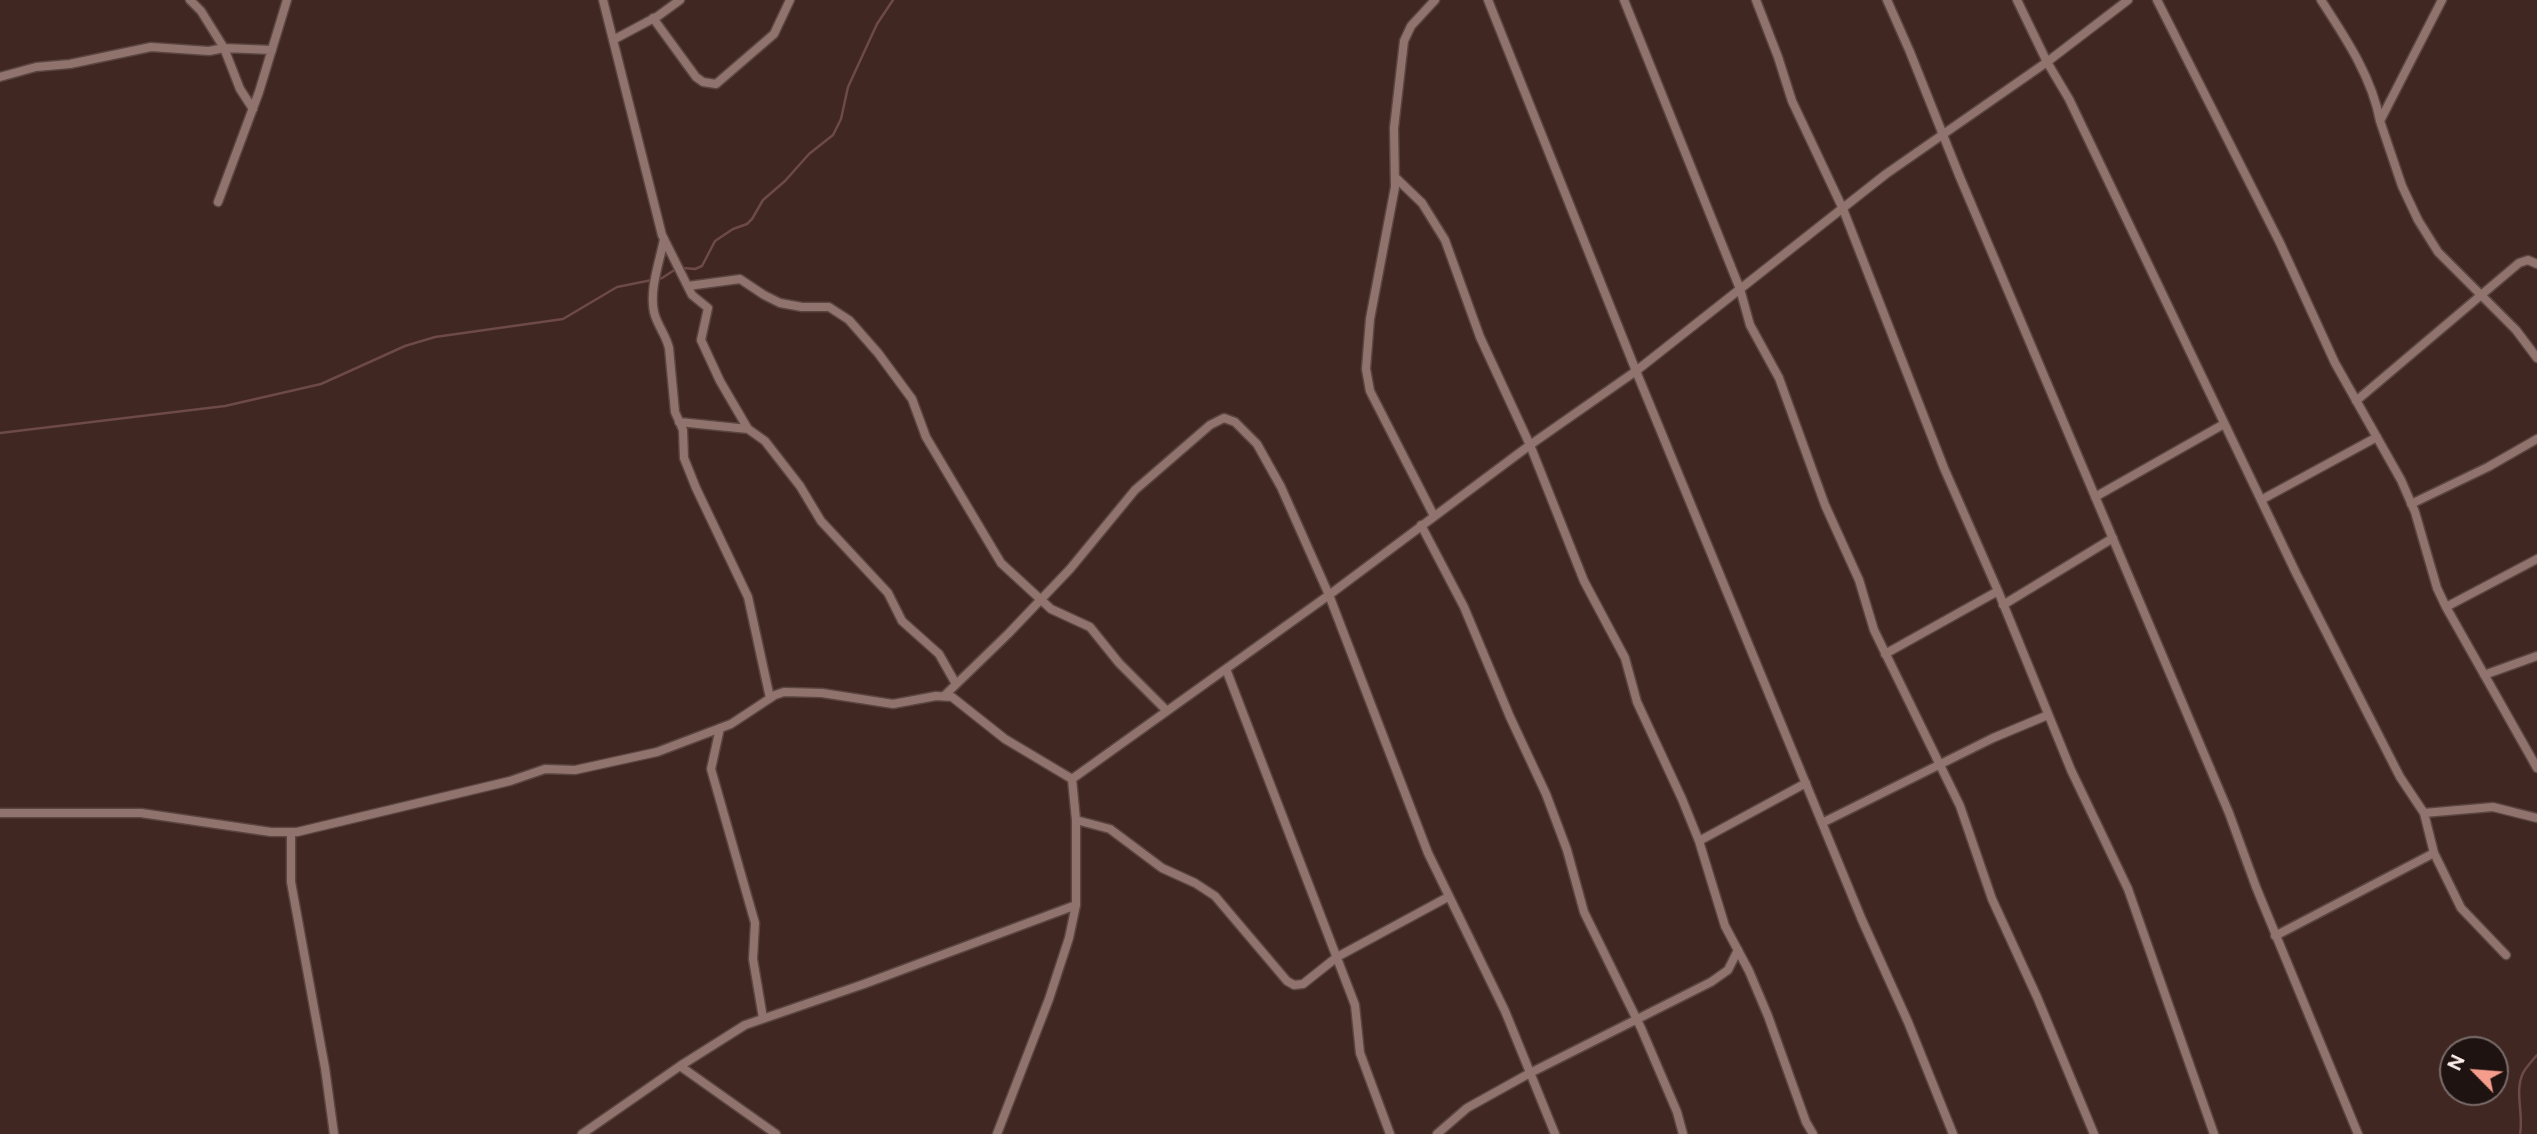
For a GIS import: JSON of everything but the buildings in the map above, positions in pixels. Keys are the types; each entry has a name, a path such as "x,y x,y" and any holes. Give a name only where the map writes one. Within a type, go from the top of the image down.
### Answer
{"street":[{"path":"190,0 201,11 224,48 240,89 253,108"},
{"path":"218,202 253,108 287,0"},
{"path":"603,0 664,239 692,295 708,308 701,340 720,381 748,429 765,442 800,486 821,521 883,587 902,621 939,654 956,684"},
{"path":"613,40 653,19 680,0"},
{"path":"653,19 696,78 716,84 774,34 790,0"},
{"path":"1434,516 1370,391 1366,376 1372,303 1396,178 1394,128 1404,41 1411,26 1435,0"},
{"path":"1488,0 1636,371 1953,1134"},
{"path":"1624,0 1740,289 1750,325 1779,378 1820,493 1859,580 1869,618 1968,826 1995,907 2037,997 2094,1134"},
{"path":"1756,0 1779,57 1792,102 1843,209 1928,430 2071,769 2127,889 2214,1134"},
{"path":"1887,0 2229,813 2276,936 2358,1134"},
{"path":"2017,0 2047,62 2069,99 2261,500 2400,777 2424,813 2434,853 2464,912 2506,955"},
{"path":"1072,779 1329,595 1530,445 1636,371 1886,174 2047,62 2128,0"},
{"path":"2157,0 2280,243 2326,345 2401,480 2437,588 2446,607 2537,768"},
{"path":"2321,0 2364,72 2377,102 2380,121 2403,186 2418,220 2438,252 2516,330 2537,358"},
{"path":"2380,121 2442,0"},
{"path":"0,77 36,67 79,63 151,47 209,51 224,48 272,50"},
{"path":"1396,178 1422,203 1442,233 1480,337 1530,445 1587,589 1625,658 1637,702 1699,841 1725,926 1768,1016 1813,1134"},
{"path":"664,239 653,301 656,318 667,338 669,348 675,412 684,436 685,463 748,597 770,698"},
{"path":"2356,401 2519,263 2528,260 2537,264"},
{"path":"688,286 740,279 780,303 802,307 829,307 841,313 878,353 907,392 926,437 1001,564 1056,612 1090,627 1119,663 1167,711"},
{"path":"944,696 1070,569 1135,490 1210,425 1224,418 1240,427 1262,452 1282,487 1329,595 1419,834 1505,1011 1555,1134"},
{"path":"679,422 748,429"},
{"path":"2095,497 2224,424"},
{"path":"2261,500 2376,437"},
{"path":"2411,504 2488,467 2537,439"},
{"path":"1422,525 1464,607 1510,718 1546,794 1584,912 1637,1021 1683,1134"},
{"path":"2003,605 2113,538"},
{"path":"2446,607 2537,559"},
{"path":"1885,653 1998,591"},
{"path":"2484,675 2537,656"},
{"path":"1226,669 1355,1005 1360,1053 1390,1134"},
{"path":"0,813 141,813 291,833 445,798 545,769 575,769 657,752 720,728 784,692 807,692 901,704 944,696 960,702 1005,739 1072,779"},
{"path":"1822,823 1993,738 2048,715"},
{"path":"720,728 711,769 755,923 753,959 763,1018"},
{"path":"997,1134 1049,999 1069,938 1076,905 1076,820 1072,779"},
{"path":"1699,841 1806,783"},
{"path":"2424,813 2493,807 2537,818"},
{"path":"1076,820 1110,829 1161,867 1205,888 1215,896 1291,984 1303,984 1337,957 1448,897"},
{"path":"291,833 291,882 325,1068 334,1134"},
{"path":"2276,936 2434,853"},
{"path":"582,1134 726,1036 763,1018 864,984 1076,905"},
{"path":"1437,1134 1467,1108 1530,1073 1718,978 1731,966 1738,950"},
{"path":"680,1066 776,1134"}],"waterway":[{"path":"683,268 695,269 702,266 715,241 733,229 747,224 763,200 785,181 809,154 833,135 841,119 848,87 877,24 893,0"},
{"path":"0,433 225,406 321,384 405,346 435,337 563,319 617,287 662,278 676,269"},
{"path":"2520,1134 2520,1080 2537,1055"}]}
